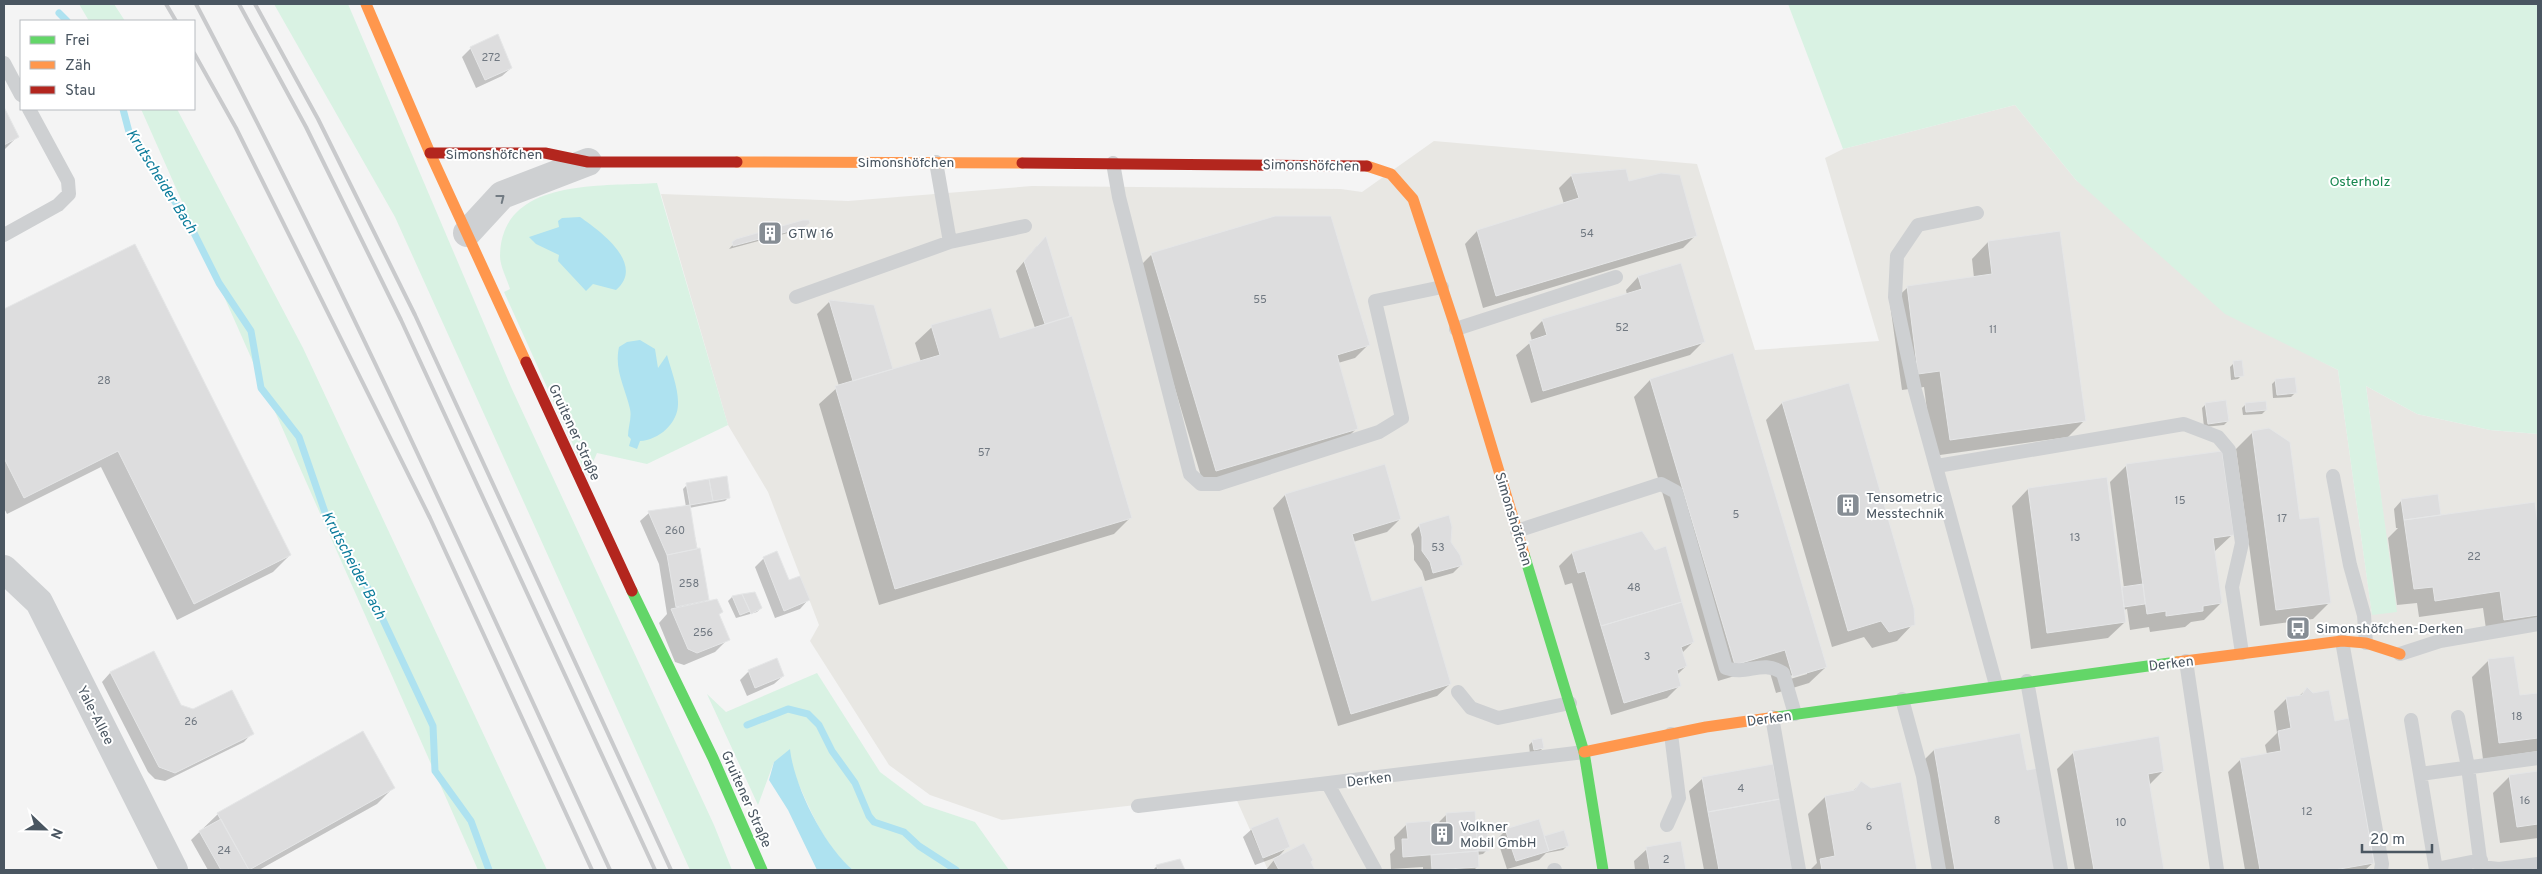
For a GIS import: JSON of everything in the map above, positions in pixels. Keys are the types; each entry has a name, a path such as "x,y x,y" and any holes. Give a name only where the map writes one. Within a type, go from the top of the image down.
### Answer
{"street":[{"name":"Gruitener Straße","path":"366,4 430,154 629,585 713,758 762,870"},
{"name":"Simonshöfchen","path":"430,154 545,153 588,162 936,162 1365,166 1391,174 1413,198 1456,329 1570,703 1584,752 1603,870"},
{"name":"Simonshöfchen","path":"467,233 502,196 588,162"},
{"name":"Yale-Allee","path":"4,569 39,602 174,870"},
{"name":"Derken","path":"1584,752 1671,734 1772,717 2242,653 2342,641 2366,643 2400,654"}],"lane":[{"path":"4,63 20,93"},
{"path":"4,235 58,205 69,194 68,181 30,110"},
{"path":"936,162 950,242"},
{"path":"1113,164 1119,197 1190,474 1202,484 1218,484 1378,432 1402,418 1375,302 1442,287"},
{"path":"1977,213 1918,225 1897,256 1895,297 1915,390 1996,685"},
{"path":"796,297 950,242 1025,226"},
{"path":"1456,329 1616,277"},
{"path":"1937,466 2184,424 2218,437 2230,450 2242,543 2232,587 2242,653"},
{"path":"2334,476 2350,565 2364,615 2366,643"},
{"path":"1517,531 1661,484 1669,487 1676,492 1726,668 1734,671 1765,666 1773,667 1783,673 1795,714"},
{"path":"2400,654 2440,641 2538,624"},
{"path":"2342,641 2382,864 2381,870"},
{"path":"2186,661 2217,870"},
{"path":"2027,681 2061,870"},
{"path":"1458,692 1470,708 1498,718 1570,703"},
{"path":"1902,700 1922,776 1939,870"},
{"path":"1772,717 1799,870"},
{"path":"2458,717 2468,768 2481,867 2499,870 2538,864"},
{"path":"2411,720 2436,870 2481,860"},
{"path":"1666,825 1679,798 1671,734"},
{"name":"Derken","path":"1138,806 1584,752"},
{"path":"2420,774 2538,758"},
{"path":"1328,784 1375,870"}],"shaded area":[{"path":"2015,105 2076,180 2288,344 2338,370 2372,614 2396,611 2366,386 2417,414 2490,430 2538,434 2538,870 1268,870 1234,794 1002,820 930,795 889,765 810,641 819,625 768,492 728,425 661,194 848,201 1032,186 1341,189 1362,192 1434,141 1697,164 1755,350 1879,341 1825,158 1843,149"}],"green space":[{"path":"79,4 114,4 124,20 88,20"},
{"path":"274,4 348,4 511,387 714,825 732,870 690,870 395,217"},
{"name":"Osterholz","path":"1788,4 2538,4 2538,434 2490,430 2417,414 2366,386 2397,612 2372,615 2338,370 2225,314 2076,180 2015,105 1843,149"},
{"path":"141,110 178,110 303,348 547,870 478,870"},
{"path":"657,183 728,425 647,464 597,453 587,476 504,292 510,289 500,260 505,230 517,212 536,199 558,191 583,187"},
{"path":"817,673 880,772 924,805 975,822 1009,870 853,870 833,849 817,824 792,770 774,762 758,805 707,694 726,712"}],"water":[{"path":"580,217 608,239 623,259 626,270 624,280 616,290 593,284 586,291 558,261 559,255 536,244 529,237 559,227 558,221 562,218"},
{"path":"640,340 655,349 658,368 667,355 676,384 678,402 675,417 666,429 661,434 640,441 637,449 629,446 631,439 628,436 630,412 619,371 618,355 619,347 627,342"},
{"path":"790,749 797,780 812,814 831,846 853,870 817,870 788,810 769,780 774,762"}],"building":[{"path":"498,34 512,68 485,80 470,47"},
{"path":"4,107 19,137 4,145"},
{"path":"1626,169 1629,181 1661,173 1680,175 1697,236 1496,296 1477,230 1579,198 1571,174"},
{"path":"1275,216 1331,216 1370,345 1337,355 1358,429 1216,471 1151,253"},
{"name":"GTW 16","path":"803,220 809,220 810,223 805,227 733,246 732,242 736,239"},
{"path":"2060,231 2086,421 1950,440 1940,371 1918,374 1907,286 1992,274 1988,241"},
{"path":"1046,236 1070,316 1045,324 1024,261"},
{"path":"135,244 291,555 194,604 118,451 24,498 4,458 4,309"},
{"path":"1681,263 1705,342 1543,391 1529,341 1547,335 1542,319 1642,289 1638,276"},
{"path":"829,300 874,305 893,369 853,381"},
{"path":"991,308 1000,338 1072,316 1132,518 895,589 835,386 940,355 931,325"},
{"path":"1733,353 1827,667 1793,677 1785,650 1735,665 1650,379"},
{"path":"2242,360 2244,376 2235,377 2233,361"},
{"path":"2295,377 2297,393 2277,395 2275,379"},
{"name":"Tensometric Messtechnik","path":"1849,383 1914,608 1915,625 1889,632 1881,621 1848,631 1782,402"},
{"path":"2226,400 2229,421 2208,424 2205,403"},
{"path":"2266,401 2267,410 2246,412 2245,403"},
{"path":"2269,428 2290,442 2300,519 2319,517 2331,603 2276,610 2252,431"},
{"path":"2222,451 2234,535 2213,538 2222,603 2203,606 2203,611 2166,616 2166,611 2147,614 2126,464"},
{"path":"1385,464 1401,519 1352,534 1372,601 1422,586 1451,684 1351,714 1285,494"},
{"path":"727,476 730,498 713,501 709,479"},
{"path":"2107,477 2126,622 2047,633 2028,488"},
{"path":"709,479 713,501 690,505 686,483"},
{"path":"2438,494 2441,515 2404,520 2401,499"},
{"path":"2535,502 2538,526 2538,615 2504,620 2500,591 2435,601 2433,587 2414,589 2404,520"},
{"path":"690,505 697,549 667,555 648,511"},
{"path":"1449,515 1452,527 1451,542 1460,555 1463,565 1433,573 1430,562 1422,551 1422,537 1419,524"},
{"path":"1642,531 1655,550 1666,546 1682,602 1601,626 1585,571 1578,573 1572,552"},
{"path":"700,548 709,600 676,607 667,555"},
{"path":"777,551 789,580 800,576 810,600 784,611 763,557"},
{"path":"2143,584 2145,604 2124,607 2122,587"},
{"path":"755,592 762,608 751,614 742,594"},
{"path":"742,594 750,611 740,615 732,596"},
{"path":"717,599 723,612 719,614 730,640 697,653 688,649 671,609"},
{"path":"1682,602 1694,642 1681,647 1687,666 1677,670 1681,686 1624,703 1601,626"},
{"path":"154,651 181,705 193,709 232,690 254,734 175,773 159,767 110,672"},
{"path":"2514,656 2520,695 2538,693 2538,738 2499,743 2488,659"},
{"path":"777,658 784,676 755,688 748,670"},
{"path":"2307,687 2313,693 2329,690 2335,721 2349,718 2374,863 2334,870 2260,870 2240,758 2281,751 2278,731 2291,728 2286,697 2302,695"},
{"path":"363,731 395,788 249,870 217,813"},
{"path":"2020,733 2027,770 2039,768 2057,870 1955,870 1934,749"},
{"path":"2159,736 2164,771 2148,774 2164,870 2094,870 2073,751"},
{"path":"1542,738 1544,748 1534,750 1532,740"},
{"path":"1773,764 1780,799 1708,812 1702,777"},
{"path":"2538,771 2538,824 2517,827 2509,775"},
{"path":"1861,781 1871,788 1901,782 1917,870 1822,870 1820,859 1835,856 1825,796 1855,790"},
{"path":"1780,799 1792,869 1719,870 1708,812"},
{"name":"Volkner Mobil GmbH","path":"1475,811 1478,851 1403,857 1402,839 1408,839 1406,823 1430,821 1431,827 1447,825 1446,813"},
{"path":"1278,817 1290,847 1263,858 1251,828"},
{"path":"221,819 249,870 221,870 199,831"},
{"path":"1539,819 1549,851 1516,861 1505,829"},
{"path":"1487,829 1489,851 1478,851 1476,830"},
{"path":"1564,830 1569,846 1549,851 1544,836"},
{"path":"1681,841 1686,870 1650,870 1646,847"},
{"path":"1304,843 1313,860 1311,862 1315,870 1279,870 1273,859"},
{"path":"1478,851 1479,867 1432,870 1431,855"},
{"path":"1180,859 1185,870 1158,870 1156,865"}],"waterway":[{"name":"Krutscheider Bach","path":"59,13 66,20"},
{"name":"Krutscheider Bach","path":"123,110 129,132 189,223 219,283 251,331 261,388 299,437 329,524 369,590 433,726 435,771 471,821 489,870"},
{"path":"747,725 788,709 808,714 819,725 832,751 855,783 869,816 874,822 904,832 919,846 956,870"}],"railway":[{"path":"166,4 175,20"},
{"path":"196,4 305,218 409,434 610,870"},
{"path":"239,4 306,127 401,320 655,870"},
{"path":"255,4 318,119 415,315 671,870"},
{"path":"195,55 236,128 430,518 592,870"}],"traffic: fast":[{"path":"1524,554 1584,752 1603,870"},
{"path":"632,591 713,758 762,870"},
{"path":"1776,717 2177,662"}],"traffic: slow":[{"path":"366,4 430,153 526,362"},
{"path":"737,162 1022,163"},
{"path":"1367,166 1391,174 1413,199 1456,329 1524,554"},
{"path":"2177,662 2342,641 2366,643 2400,654"},
{"path":"1584,752 1706,727 1776,717"}],"traffic: jam":[{"path":"430,153 545,153 588,162 737,162"},
{"path":"1022,163 1367,166"},
{"path":"526,362 632,591"}],"place":[{"name":"GTW 16","path":"770,233"},
{"name":"Tensometric Messtechnik","path":"1848,505"},
{"name":"Simonshöfchen-Derken","path":"2298,628"},
{"name":"Volkner Mobil GmbH","path":"1442,834"}]}
